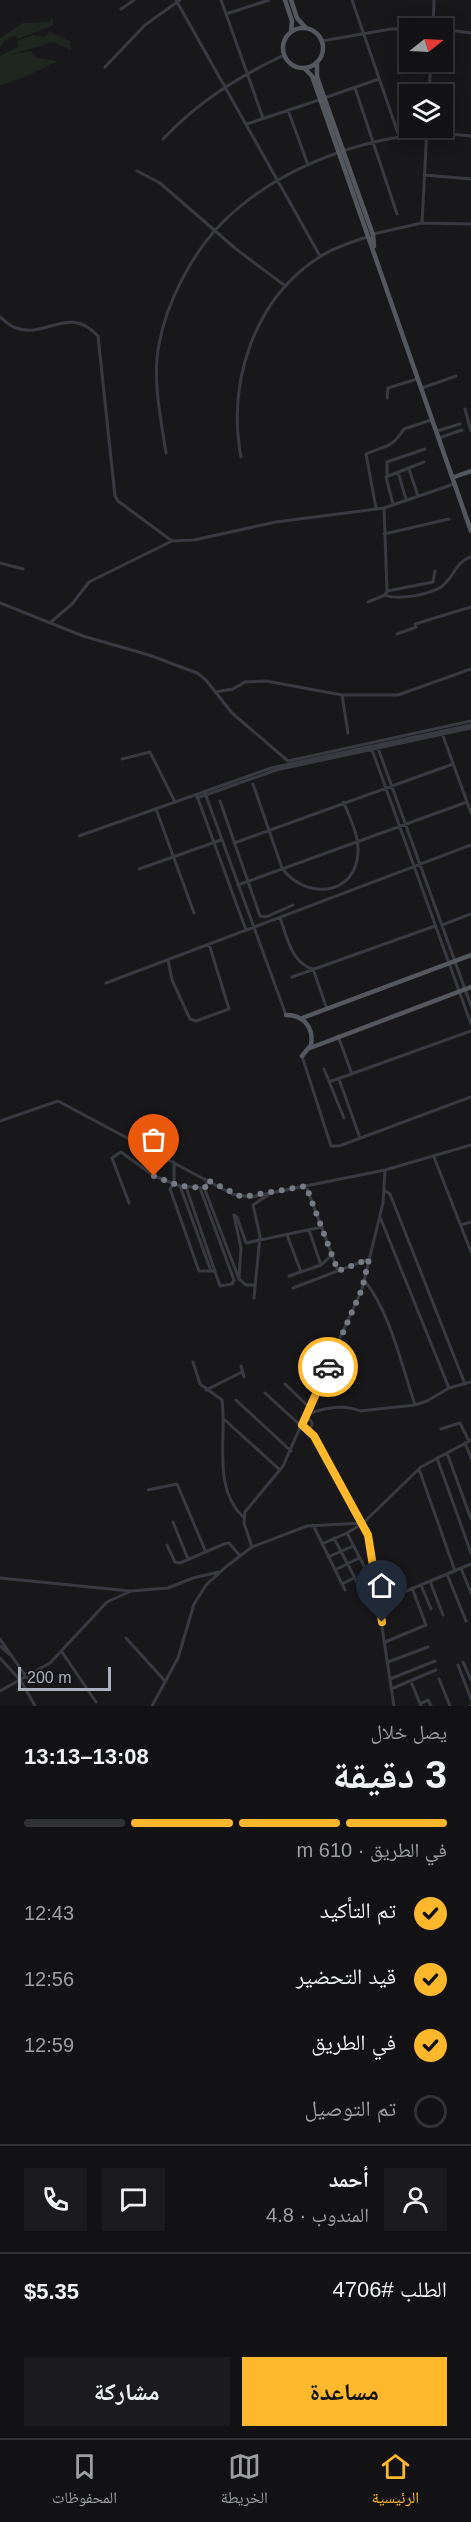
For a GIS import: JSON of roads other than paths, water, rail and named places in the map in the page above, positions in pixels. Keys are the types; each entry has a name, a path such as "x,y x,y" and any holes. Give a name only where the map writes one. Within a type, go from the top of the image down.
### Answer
{"main road":[{"path":"285,0 292,21 291,32 284,44 285,55 291,64 304,68 312,76 322,99 471,531"},
{"path":"291,0 298,21 316,33 322,41 322,54 317,62 316,72 322,99"},
{"path":"291,32 308,28"},
{"path":"304,68 317,62"},
{"path":"454,477 471,471"},
{"path":"286,1015 302,1018 471,955"},
{"path":"302,1056 310,1048 338,1036 471,987"},
{"path":"302,1018 312,1033 310,1048"}],"street":[{"path":"121,9 134,0"},
{"path":"221,0 263,118"},
{"path":"226,14 269,0"},
{"path":"166,453 159,399 159,345 185,274 216,230 240,206 308,165 373,142 399,136 352,0"},
{"path":"434,0 434,18"},
{"path":"105,67 145,25 178,1 223,86 280,181 320,256"},
{"path":"322,41 363,33 399,30"},
{"path":"453,31 471,33"},
{"path":"163,139 192,109 223,86 285,55"},
{"path":"247,124 380,79"},
{"path":"355,88 398,214"},
{"path":"288,110 308,165"},
{"path":"453,135 471,136"},
{"path":"422,223 426,138"},
{"path":"137,171 160,183 285,286"},
{"path":"424,175 471,179"},
{"path":"241,457 236,410 242,372 257,328 285,286 320,256 370,236 422,223 471,224"},
{"path":"0,317 15,328 26,330 69,321 80,323 98,336 116,496 118,501 172,541"},
{"path":"422,388 456,376"},
{"path":"387,398 388,388 419,379"},
{"path":"465,409 471,431"},
{"path":"376,509 366,454 388,448 400,437 404,429 433,419"},
{"path":"437,431 460,424"},
{"path":"440,438 462,430"},
{"path":"393,504 387,476 387,462 425,449"},
{"path":"387,476 424,462"},
{"path":"409,469 418,496"},
{"path":"398,472 406,500"},
{"path":"51,622 72,604 90,582 172,541 194,540 276,522 384,508 456,483"},
{"path":"384,508 386,593"},
{"path":"384,534 449,519"},
{"path":"386,593 395,597 439,588 462,560 471,557"},
{"path":"0,563 23,569"},
{"path":"368,602 386,593 433,582 435,571"},
{"path":"0,603 83,636 188,669 206,680 232,713 288,761 471,725"},
{"path":"397,634 416,627 414,624 471,607"},
{"path":"215,692 233,689 245,682 266,681 342,695 398,695 471,669"},
{"path":"342,695 348,733"},
{"path":"79,836 271,768 378,747 471,725"},
{"path":"442,733 471,813"},
{"path":"378,747 442,925 452,962"},
{"path":"372,748 436,926 452,962 471,1024"},
{"path":"122,759 150,752 175,802"},
{"path":"234,843 386,786 392,786 453,764"},
{"path":"253,784 282,869 298,885 309,889 329,889 346,880 352,872 358,853 358,841 344,802"},
{"path":"205,793 286,1015"},
{"path":"196,796 246,930"},
{"path":"220,801 263,918 293,905"},
{"path":"238,885 467,802"},
{"path":"156,809 194,913"},
{"path":"139,869 221,840"},
{"path":"106,983 471,845"},
{"path":"292,977 471,914"},
{"path":"280,917 295,957 303,965 313,969 327,1009"},
{"path":"168,959 172,980 190,1019 196,1021 229,1009 209,944"},
{"path":"462,990 471,1006"},
{"path":"329,1082 471,1031"},
{"path":"338,1036 351,1074"},
{"path":"302,1056 330,1145 336,1147 471,1097"},
{"path":"324,1069 344,1118"},
{"path":"339,1079 360,1138"},
{"path":"0,1121 58,1101 242,1197 270,1194 385,1170 471,1145"},
{"path":"129,1203 112,1158 114,1154 124,1153 154,1176 180,1186 205,1188"},
{"path":"434,1157 471,1252"},
{"path":"174,1162 174,1183 170,1189 199,1270 213,1271"},
{"path":"243,1517 250,1504 280,1470 291,1451 309,1405 343,1334 364,1280 380,1217 385,1170"},
{"path":"207,1180 205,1188 239,1279 246,1285 255,1285"},
{"path":"180,1186 220,1286 234,1283 200,1188"},
{"path":"306,1186 338,1271"},
{"path":"186,1187 213,1271"},
{"path":"384,1190 390,1194 465,1384"},
{"path":"254,1298 260,1242 253,1205 270,1194"},
{"path":"239,1279 241,1248 233,1216 237,1217 244,1242 260,1242 322,1227"},
{"path":"380,1217 449,1388"},
{"path":"461,1226 471,1222"},
{"path":"309,1230 321,1265"},
{"path":"287,1235 301,1272"},
{"path":"289,1276 321,1265 332,1255"},
{"path":"293,1288 369,1259"},
{"path":"364,1280 383,1313 415,1405"},
{"path":"193,1362 195,1376 206,1390 222,1400 225,1420 221,1455 226,1487 232,1504 243,1517 252,1547"},
{"path":"241,1366 244,1377"},
{"path":"206,1390 242,1372"},
{"path":"310,1413 326,1408 353,1407 360,1410 415,1405 428,1401 449,1388 471,1382"},
{"path":"285,1384 309,1405 314,1436 368,1535 394,1706"},
{"path":"265,1393 302,1423 314,1436"},
{"path":"236,1400 291,1451"},
{"path":"225,1420 280,1470"},
{"path":"302,1423 311,1420"},
{"path":"441,1429 460,1423 468,1441 471,1458"},
{"path":"296,1437 312,1425"},
{"path":"322,1544 363,1523 418,1469 468,1441"},
{"path":"447,1453 471,1519"},
{"path":"437,1458 471,1553"},
{"path":"418,1469 455,1571"},
{"path":"148,1490 177,1484 205,1550"},
{"path":"172,1522 188,1560"},
{"path":"152,1706 178,1658 194,1604 206,1585 220,1571 252,1547 282,1534 313,1525 363,1523"},
{"path":"313,1525 345,1590"},
{"path":"347,1533 364,1566"},
{"path":"334,1538 359,1586"},
{"path":"167,1545 175,1562 180,1563 205,1550 229,1544 240,1556"},
{"path":"328,1557 353,1546"},
{"path":"335,1570 359,1558"},
{"path":"380,1602 471,1564"},
{"path":"461,1568 471,1593"},
{"path":"0,1578 132,1591 168,1588 220,1571"},
{"path":"447,1574 466,1621"},
{"path":"342,1584 354,1578"},
{"path":"430,1581 443,1615"},
{"path":"421,1585 431,1610"},
{"path":"385,1642 426,1625 412,1588"},
{"path":"0,1691 27,1678 62,1652 107,1602 132,1591"},
{"path":"126,1638 165,1681"},
{"path":"0,1639 27,1678"},
{"path":"0,1646 12,1656"},
{"path":"388,1662 428,1647"},
{"path":"62,1652 96,1702"},
{"path":"0,1658 21,1681 35,1706"},
{"path":"390,1679 435,1661"},
{"path":"464,1662 471,1680"},
{"path":"458,1665 471,1699"},
{"path":"391,1689 436,1670"},
{"path":"439,1679 450,1706"},
{"path":"412,1684 421,1705 428,1700 431,1706"}]}
